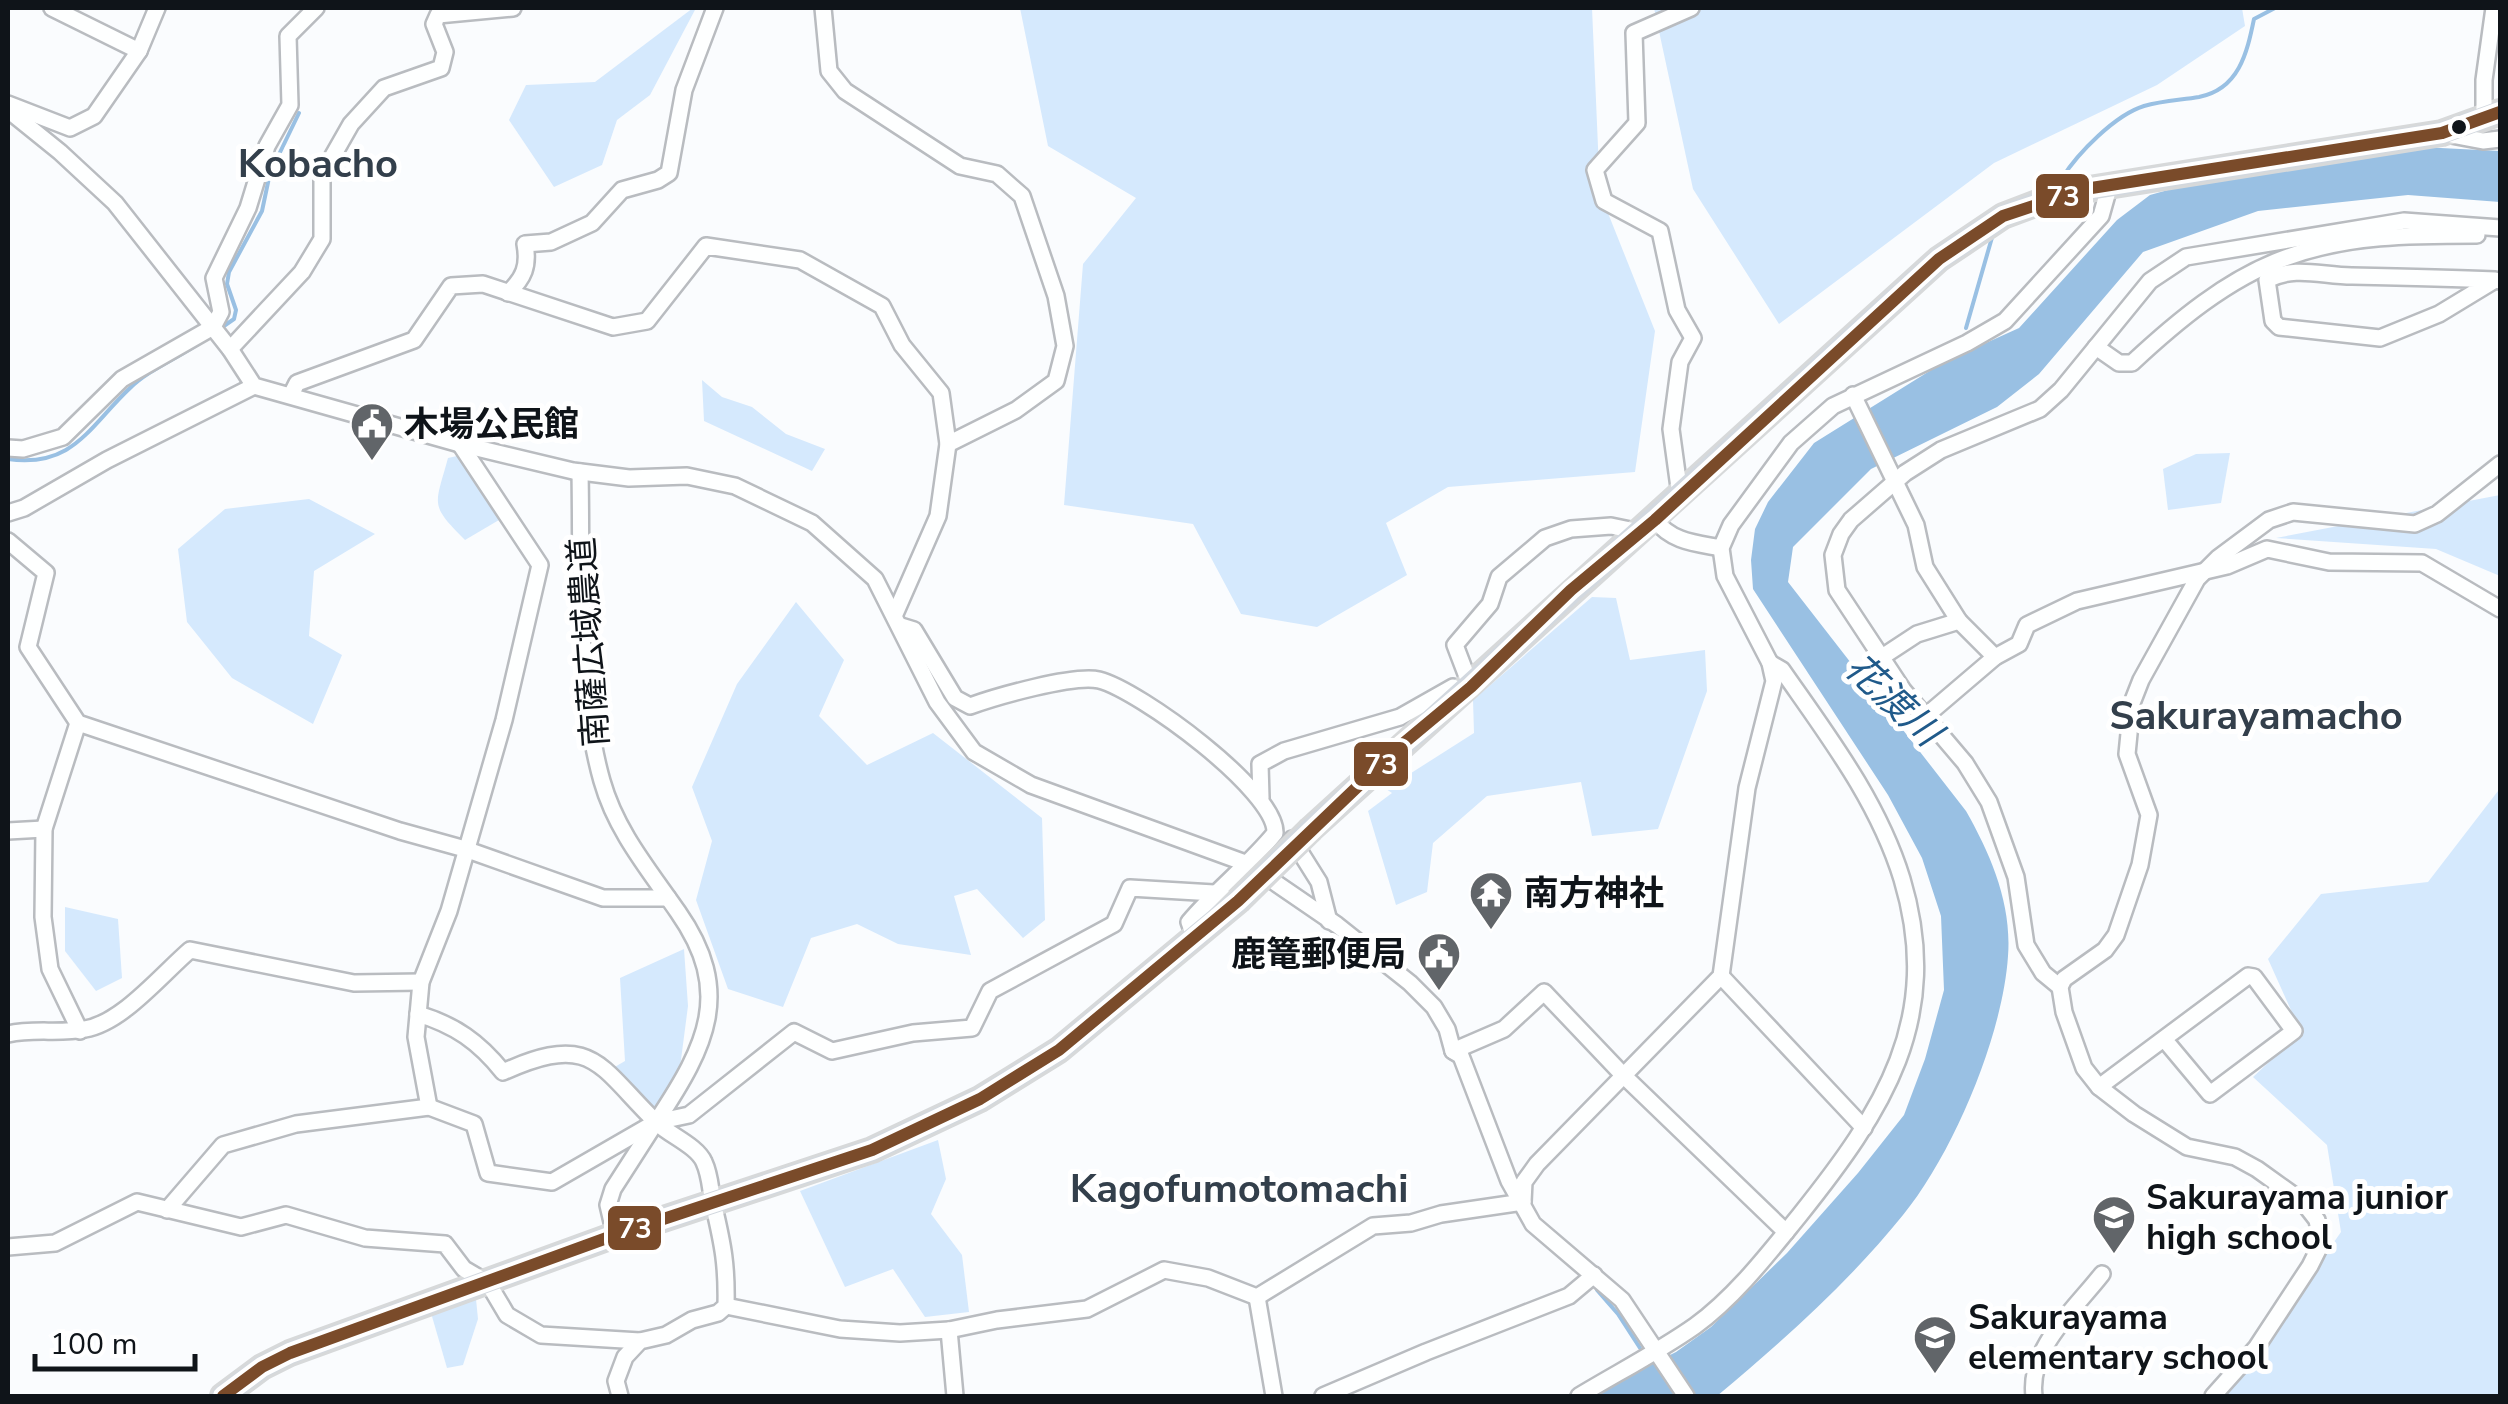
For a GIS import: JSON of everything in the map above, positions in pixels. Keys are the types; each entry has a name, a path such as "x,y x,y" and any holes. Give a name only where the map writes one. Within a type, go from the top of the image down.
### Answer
{"highway":[{"path":"223,1396 290,1353 615,1235 872,1150 980,1099 1058,1050 1238,901 1399,746 1468,689 1571,590 1648,526 1957,246 2003,216 2064,193 2442,133 2492,115"}],"street":[{"path":"52,8 138,51"},
{"path":"8,107 70,128 94,116 138,51 157,8"},
{"path":"8,448 23,449 63,437 122,380 213,327 222,312 214,278 248,208 267,146 290,106 288,36 316,8"},
{"path":"230,349 302,272 322,240 322,175 351,124 384,88 441,68 445,52 434,24 438,14 513,8"},
{"path":"508,294 528,262 525,244 551,242 592,223 622,190 669,173 684,90 715,8"},
{"path":"823,8 829,70 845,90 960,166 997,174 1022,196 1056,296 1065,346 1056,381 1016,410 948,444"},
{"path":"1680,495 1671,429 1680,362 1693,338 1678,310 1660,230 1604,202 1594,170 1637,124 1634,33 1691,8"},
{"path":"2492,115 2484,80 2494,8"},
{"path":"8,107 116,203 230,349 254,386"},
{"path":"2442,133 2483,142 2500,139"},
{"path":"1522,1202 1524,1182 1537,1164 1721,976 1747,788 1774,681 1770,663 1730,588 1720,548 1730,525 1784,451 1833,406 1855,401 2005,321 2101,216 2110,184"},
{"path":"2060,988 2043,973 2026,945 2016,877 1989,802 1965,763 1903,690 1837,590 1833,556 1840,534 1892,476 1941,450 2040,409 2061,390 2150,282 2186,258 2404,222 2500,228"},
{"path":"2096,347 2119,363 2132,363 2199,306 2284,258 2386,236 2500,236"},
{"path":"290,395 298,382 414,340 451,286 483,284 613,327 647,322 706,246 800,260 882,306 902,345 941,393 948,444 938,516 898,620"},
{"path":"2199,306 2205,314 2267,280 2304,270 2346,276 2498,280"},
{"path":"2267,280 2274,321 2279,327 2380,338 2439,314 2498,280"},
{"path":"8,513 254,386 460,444 580,472 628,478 687,476 734,486 769,500 812,523 875,579 936,702 974,752 1031,785 1248,864 1386,961 1434,1007 1447,1029 1453,1051 1461,1056 1509,1180 1533,1224 1622,1300 1686,1396"},
{"path":"1855,401 1916,524 1925,568 1959,621 1994,657"},
{"path":"428,1107 416,1037 421,982 449,911 504,720 540,565 460,444"},
{"path":"2213,1396 2256,1348 2310,1266 2319,1248 2316,1220 2303,1202 2257,1168 2235,1158 2187,1147 2099,1087 2084,1068 2064,1012 2060,988 2064,979 2104,950 2116,934 2134,882 2149,815 2127,754 2132,703 2141,680 2206,569 2256,529 2280,514 2293,512 2415,524 2426,521 2500,464"},
{"name":"南薩広域農道","path":"580,472 581,567 592,744 603,785 624,834 704,955 710,998 700,1047 686,1079 612,1189 608,1205 615,1235"},
{"path":"1261,798 1260,764 1284,751 1400,717 1453,688 1468,689 1455,646 1490,604 1498,577 1545,538 1571,529 1648,526 1676,538 1720,548"},
{"path":"8,541 46,573 28,647 78,723 603,898 668,898"},
{"path":"1927,714 1994,657 2019,644 2027,624 2077,601 2227,566 2267,548 2329,562 2422,564 2500,609"},
{"path":"898,620 914,630 955,698 970,706 997,696 1097,680 1150,703 1261,798 1276,827 1290,836 1318,882 1329,921"},
{"path":"1882,657 1917,634 1959,621"},
{"path":"1579,1396 1658,1351 1716,1309 1786,1232 1864,1128 1896,1066 1911,1021 1916,972 1909,911 1890,848 1851,770 1782,670 1770,663"},
{"path":"78,723 44,829 43,918 50,969 80,1030"},
{"path":"1195,939 1189,922 1214,893 1248,864 1276,827"},
{"path":"8,831 44,829"},
{"path":"167,1210 223,1146 296,1124 428,1107 474,1124 488,1173 552,1182 656,1122 689,1115 794,1032 832,1052 913,1034 972,1028 990,991 1114,924 1130,888 1214,893"},
{"path":"8,1034 28,1029 80,1030 106,1025 190,950 354,983 421,982"},
{"path":"1721,976 1864,1128"},
{"path":"2099,1087 2248,976 2254,977 2294,1030 2210,1094 2164,1039"},
{"path":"1453,1051 1504,1030 1544,992 1623,1075 1786,1232"},
{"path":"418,1014 444,1022 480,1044 504,1072 523,1063 572,1052 600,1064 656,1122 702,1156 724,1239 726,1306"},
{"path":"8,1247 55,1244 136,1202 241,1227 286,1216 365,1238 445,1244 464,1269 488,1283 507,1315 541,1335 640,1341 666,1335 726,1306"},
{"path":"1257,1297 1373,1226 1411,1224 1441,1214 1522,1202"},
{"path":"726,1306 840,1329 900,1333 949,1330 1087,1309 1164,1270 1208,1278 1257,1297"},
{"path":"1323,1396 1569,1296 1594,1274"},
{"path":"2034,1396 2036,1361 2102,1274"},
{"path":"1257,1297 1274,1396"},
{"path":"949,1330 955,1396"},
{"path":"620,1396 616,1381 625,1357 640,1341"}],"shaded area":[{"path":"693,8 650,95 617,120 602,165 554,187 509,120 526,85 595,82"},
{"path":"1020,8 1592,8 1600,193 1655,331 1635,472 1448,487 1386,523 1407,575 1317,627 1241,614 1193,524 1064,505 1083,264 1136,198 1048,146"},
{"path":"1654,8 2242,8 2245,26 2157,85 1994,163 1779,324 1693,189"},
{"path":"702,380 722,397 752,407 786,434 825,449 812,471 704,421"},
{"path":"2230,453 2221,503 2168,510 2163,469 2196,454"},
{"path":"457,456 499,520 465,540 445,519 438,504 448,458"},
{"path":"2500,495 2500,576 2436,549 2276,538"},
{"path":"309,499 375,534 314,571 309,636 342,655 313,724 232,678 187,622 178,549 225,509"},
{"path":"1592,597 1616,598 1630,660 1705,650 1707,691 1658,829 1592,836 1581,782 1487,796 1433,843 1427,892 1396,905 1368,811 1392,793 1386,789 1474,733 1473,700"},
{"path":"796,602 844,660 819,716 867,765 933,733 1042,818 1045,920 1023,938 977,889 954,896 971,955 898,944 857,924 811,938 783,1007 728,989 696,900 712,841 692,787 737,684"},
{"path":"2498,791 2500,1396 2226,1396 2341,1232 2327,1145 2253,1077 2298,1035 2299,1028 2268,959 2321,894 2428,882"},
{"path":"65,907 118,919 122,978 96,991 65,951"},
{"path":"684,949 688,1006 679,1075 656,1109 613,1068 625,1061 620,978"},
{"path":"938,1140 946,1179 931,1214 962,1255 969,1312 925,1317 893,1269 845,1287 800,1191"},
{"path":"476,1299 478,1319 463,1365 447,1368 431,1313"}],"water":[{"path":"2421,147 2500,151 2500,202 2408,195 2258,211 2143,252 2039,374 1997,407 1871,469 1793,547 1788,582 1966,811 1984,845 2007,918 2008,956 1997,1021 1957,1127 1922,1190 1882,1240 1815,1310 1717,1396 1598,1396 1676,1352 1711,1327 1787,1253 1858,1173 1904,1115 1944,990 1941,916 1922,858 1888,795 1753,589 1755,529 1768,502 1814,443 1944,362 2019,328 2117,220 2150,195 2200,181"}],"waterway":[{"path":"2062,178 2098,136 2133,111 2151,104 2199,97 2223,86 2239,68 2254,19 2275,8"},
{"path":"221,328 234,319 236,310 227,284 229,272 262,211 270,173 299,113"},
{"path":"1966,328 1993,234"},
{"path":"8,459 30,460 64,451 78,442 137,382 201,342"},
{"path":"1597,1290 1640,1348"}],"transit line":[{"name":"73","path":"223,1396 262,1367 290,1353 615,1235 872,1150 980,1099 1059,1050 1238,901 1399,747 1471,687 1571,590 1655,520 1939,259 2003,216 2085,189 2442,133 2500,112"}],"place":[{"name":"木場公民館","path":"372,462"},
{"name":"南方神社","path":"1491,931"},
{"name":"鹿篭郵便局","path":"1439,992"},
{"name":"Sakurayama junior high school","path":"2114,1255"},
{"name":"Sakurayama elementary school","path":"1935,1375"}],"district":[{"name":"Kobacho","path":"318,164"},
{"name":"Sakurayamacho","path":"2256,716"},
{"name":"Kagofumotomachi","path":"1239,1189"}],"water label":[{"name":"花渡川","path":"1893,700"}]}
